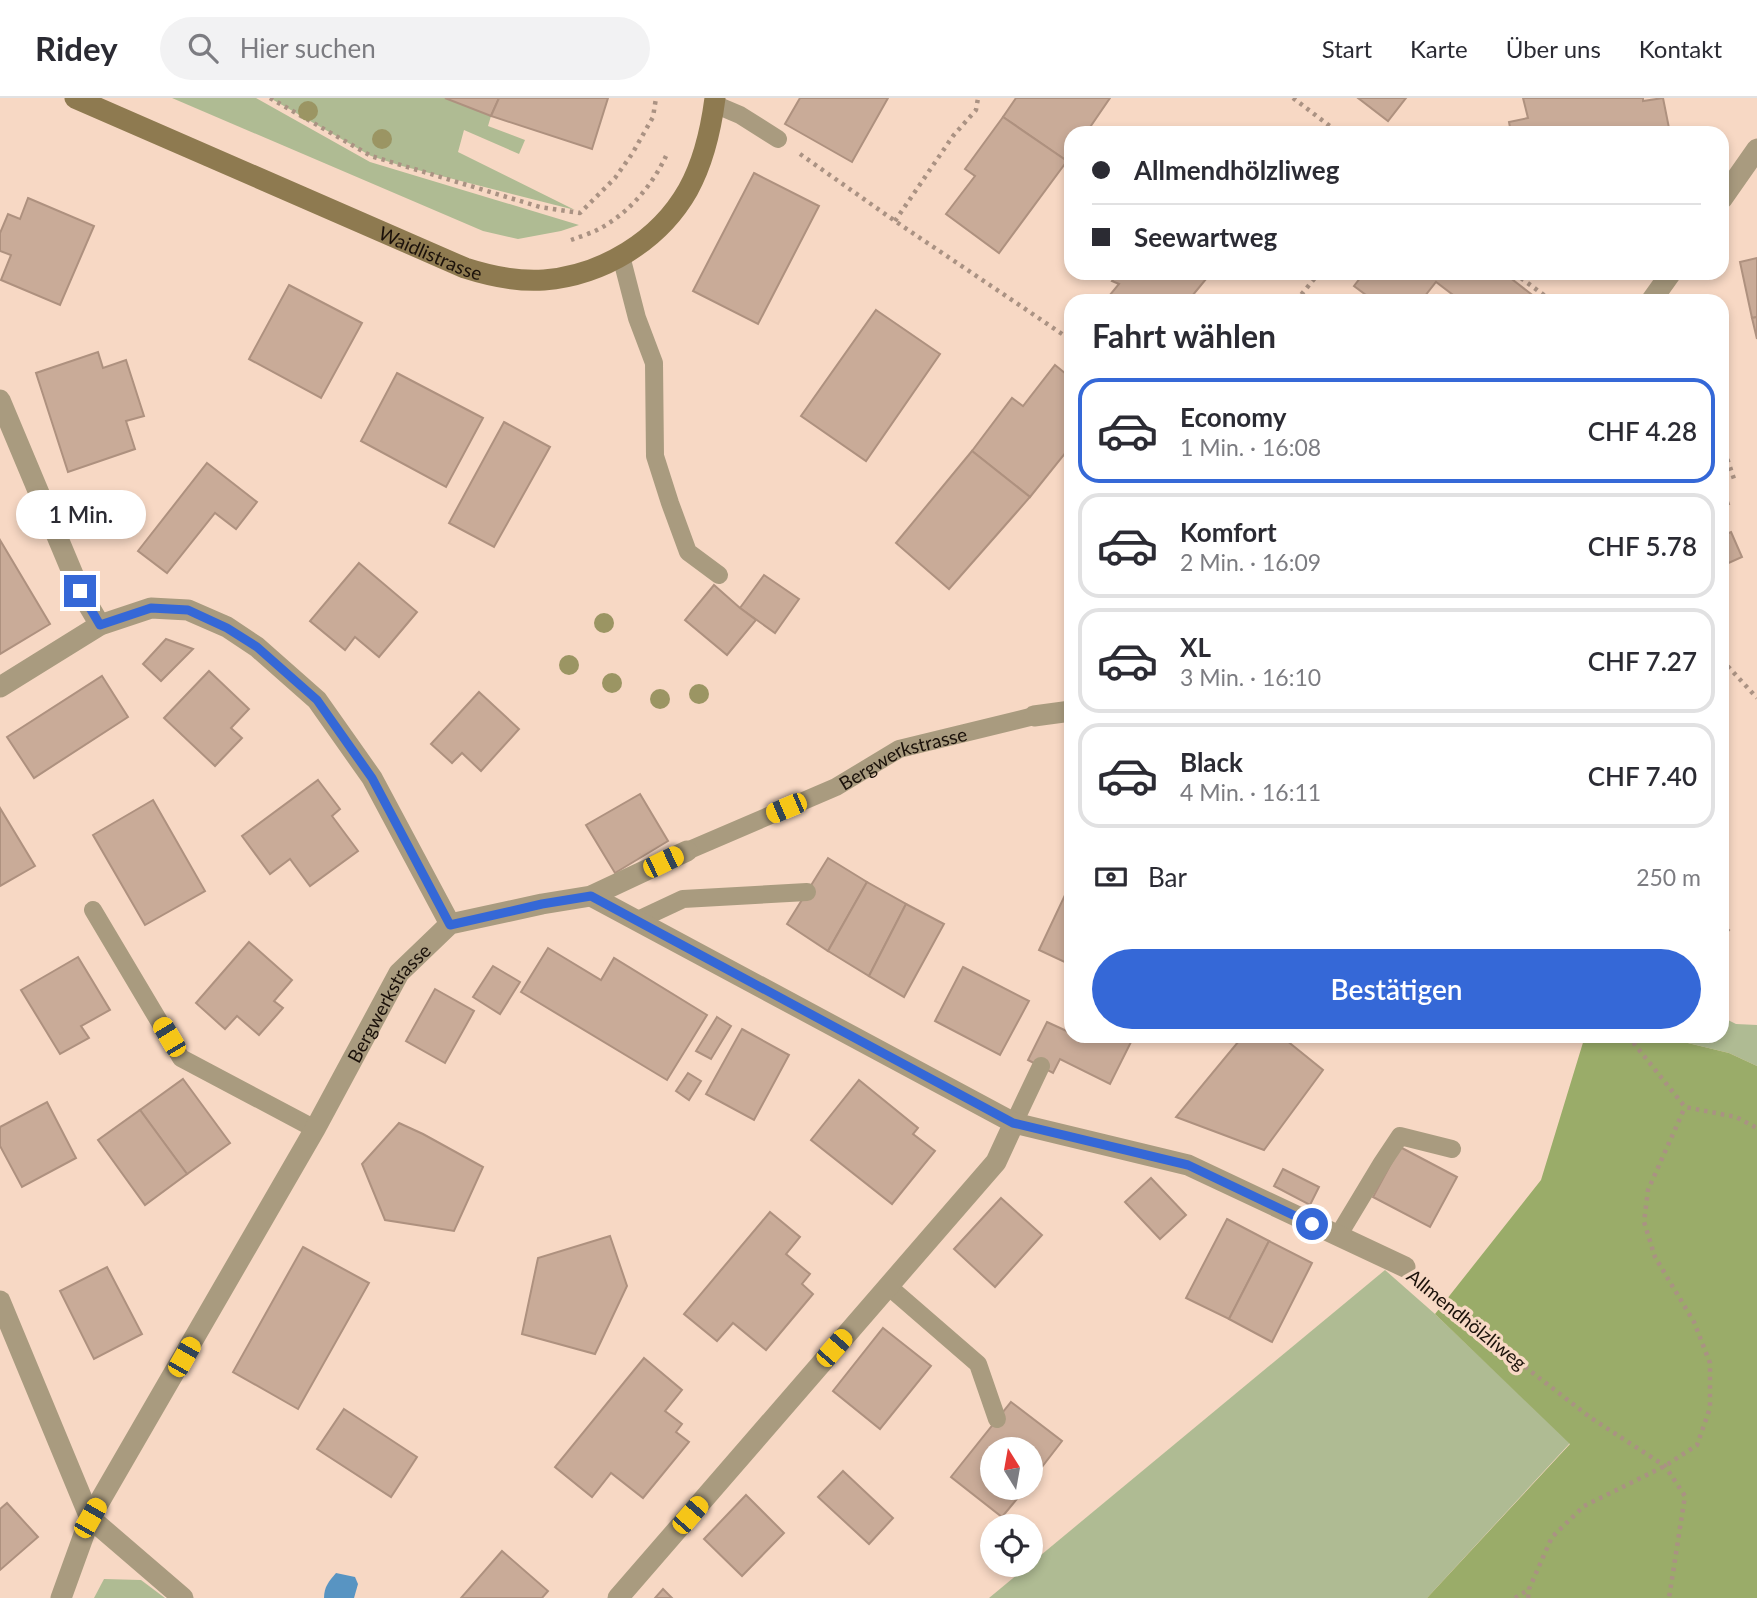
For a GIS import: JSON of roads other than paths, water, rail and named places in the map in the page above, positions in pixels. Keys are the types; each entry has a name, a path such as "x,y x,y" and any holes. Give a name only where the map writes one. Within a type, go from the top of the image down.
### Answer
{"main road":[{"name":"Waidlistrasse","path":"75,98 465,268 490,276 517,280 544,280 596,268 642,243 661,227 689,189 705,146 715,101"}],"street":[{"path":"1729,190 1757,149"},
{"path":"0,400 80,591 100,625"},
{"path":"0,687 100,625 151,608 188,610 227,628 257,647 317,700 372,778 450,925"},
{"name":"Bergwerkstrasse","path":"1034,716 1064,712"},
{"name":"Bergwerkstrasse","path":"61,1598 90,1518 316,1129 399,973 450,925 591,896 687,850"},
{"name":"Allmendhölzliweg","path":"591,896 1013,1123 1188,1165 1405,1267"},
{"path":"618,1598 996,1162 1013,1123"},
{"path":"0,1301 90,1518 183,1598"}],"lane":[{"path":"715,101 778,139"},
{"path":"621,256 637,318 654,363 655,456 688,552 719,575"},
{"name":"Bergwerkstrasse","path":"687,850 836,787 899,749 1034,716"},
{"path":"636,921 684,899 807,892"},
{"path":"93,910 181,1058 316,1129"},
{"path":"1013,1123 1041,1066"},
{"path":"1338,1237 1400,1136 1452,1149"},
{"path":"888,1286 978,1364 997,1419"}],"water":[{"path":"336,1573 355,1577 358,1584 354,1598 324,1598 327,1584"}]}
